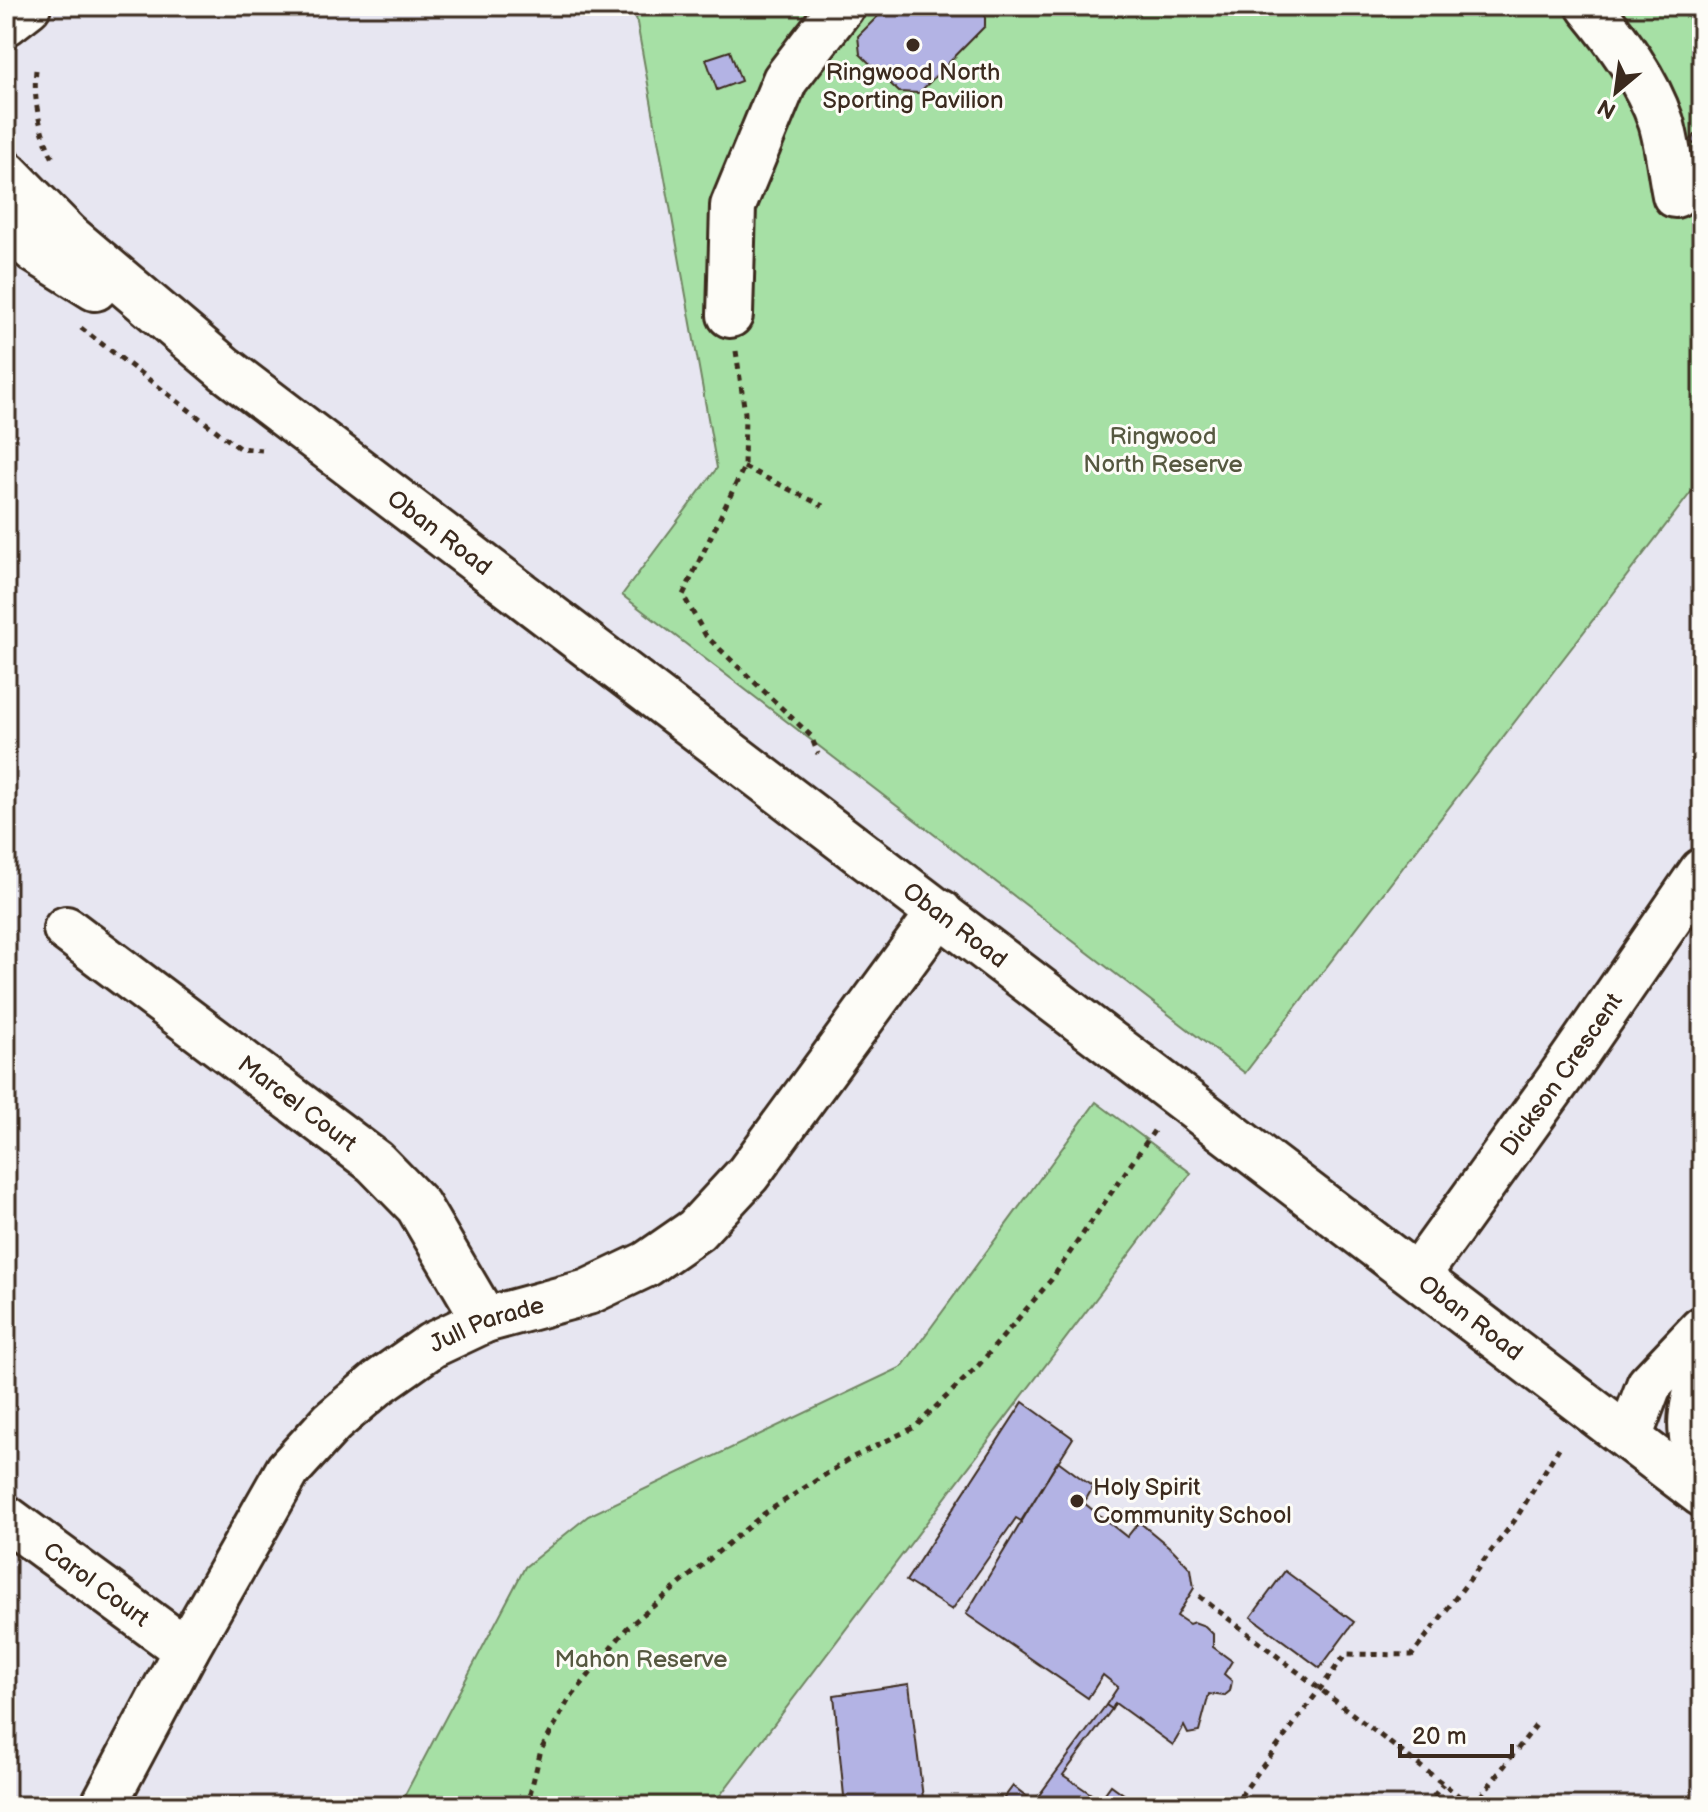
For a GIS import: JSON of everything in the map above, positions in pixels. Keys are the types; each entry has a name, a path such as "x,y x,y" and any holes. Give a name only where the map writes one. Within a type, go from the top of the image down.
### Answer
{"street":[{"path":"6,23 28,6"},
{"path":"730,315 733,206 785,80 842,6"},
{"path":"1589,6 1612,34 1634,69 1661,122 1675,195"},
{"name":"Oban Road","path":"6,173 67,235 207,355 1702,1494"},
{"name":"Oban Road","path":"6,226 59,266 207,355"},
{"name":"Dickson Crescent","path":"1417,1276 1559,1079 1702,871"},
{"name":"Jull Parade","path":"103,1806 186,1650 288,1470 332,1422 378,1383 432,1345 485,1320 588,1292 647,1264 696,1230 748,1174 940,912"},
{"name":"Marcel Court","path":"66,929 375,1162 418,1206 485,1320"},
{"path":"1629,1438 1649,1385 1702,1329"},
{"path":"1629,1438 1662,1394 1702,1362"},
{"path":"1702,1372 1690,1408 1693,1451 1702,1474"},
{"name":"Carol Court","path":"6,1518 186,1650"}],"path":[{"path":"36,70 35,86 42,135 61,175"},
{"path":"730,315 745,413 744,467 683,595 706,636 811,736 818,754"},
{"path":"80,327 239,448"},
{"path":"744,467 823,506"},
{"path":"527,1806 541,1750 568,1701 627,1628 765,1513 853,1457 915,1427 936,1407 978,1366 1051,1280 1180,1095"},
{"path":"1233,1806 1346,1654 1412,1655 1515,1520 1559,1448"},
{"path":"1199,1596 1472,1806 1537,1724"},
{"path":"1426,1806 1443,1784"}],"green space":[{"name":"Ringwood North Reserve","path":"634,6 1673,6 1702,28 1702,478 1245,1073 622,595 717,468"},
{"name":"Mahon Reserve","path":"1096,1102 1191,1173 712,1806 399,1806 525,1567 588,1516 902,1367"}],"building":[{"name":"Ringwood North Sporting Pavilion","path":"888,6 985,6 985,26 919,93 899,92 860,54 858,36"},
{"path":"730,51 741,81 717,90 706,59"},
{"path":"1702,126 1702,150 1690,141"},
{"path":"1023,1402 1073,1438 1021,1521 1016,1518 952,1610 906,1581"},
{"path":"1058,1461 1093,1487 1084,1503 1127,1537 1139,1522 1191,1569 1194,1588 1177,1616 1189,1624 1194,1622 1205,1626 1213,1634 1213,1647 1232,1661 1224,1674 1232,1681 1230,1691 1224,1696 1209,1694 1199,1732 1188,1734 1184,1726 1173,1745 1115,1703 1112,1709 1106,1705 1118,1687 1103,1675 1088,1698 966,1614"},
{"path":"1285,1571 1354,1622 1320,1668 1251,1617"},
{"path":"909,1684 924,1806 845,1806 834,1695"},
{"path":"1106,1705 1112,1709 1063,1775 1100,1800 1111,1785 1140,1806 998,1806 1013,1786 1034,1802"}],"place":[{"name":"Ringwood North Sporting Pavilion","path":"913,45"},
{"name":"Holy Spirit Community School","path":"1077,1501"}]}
